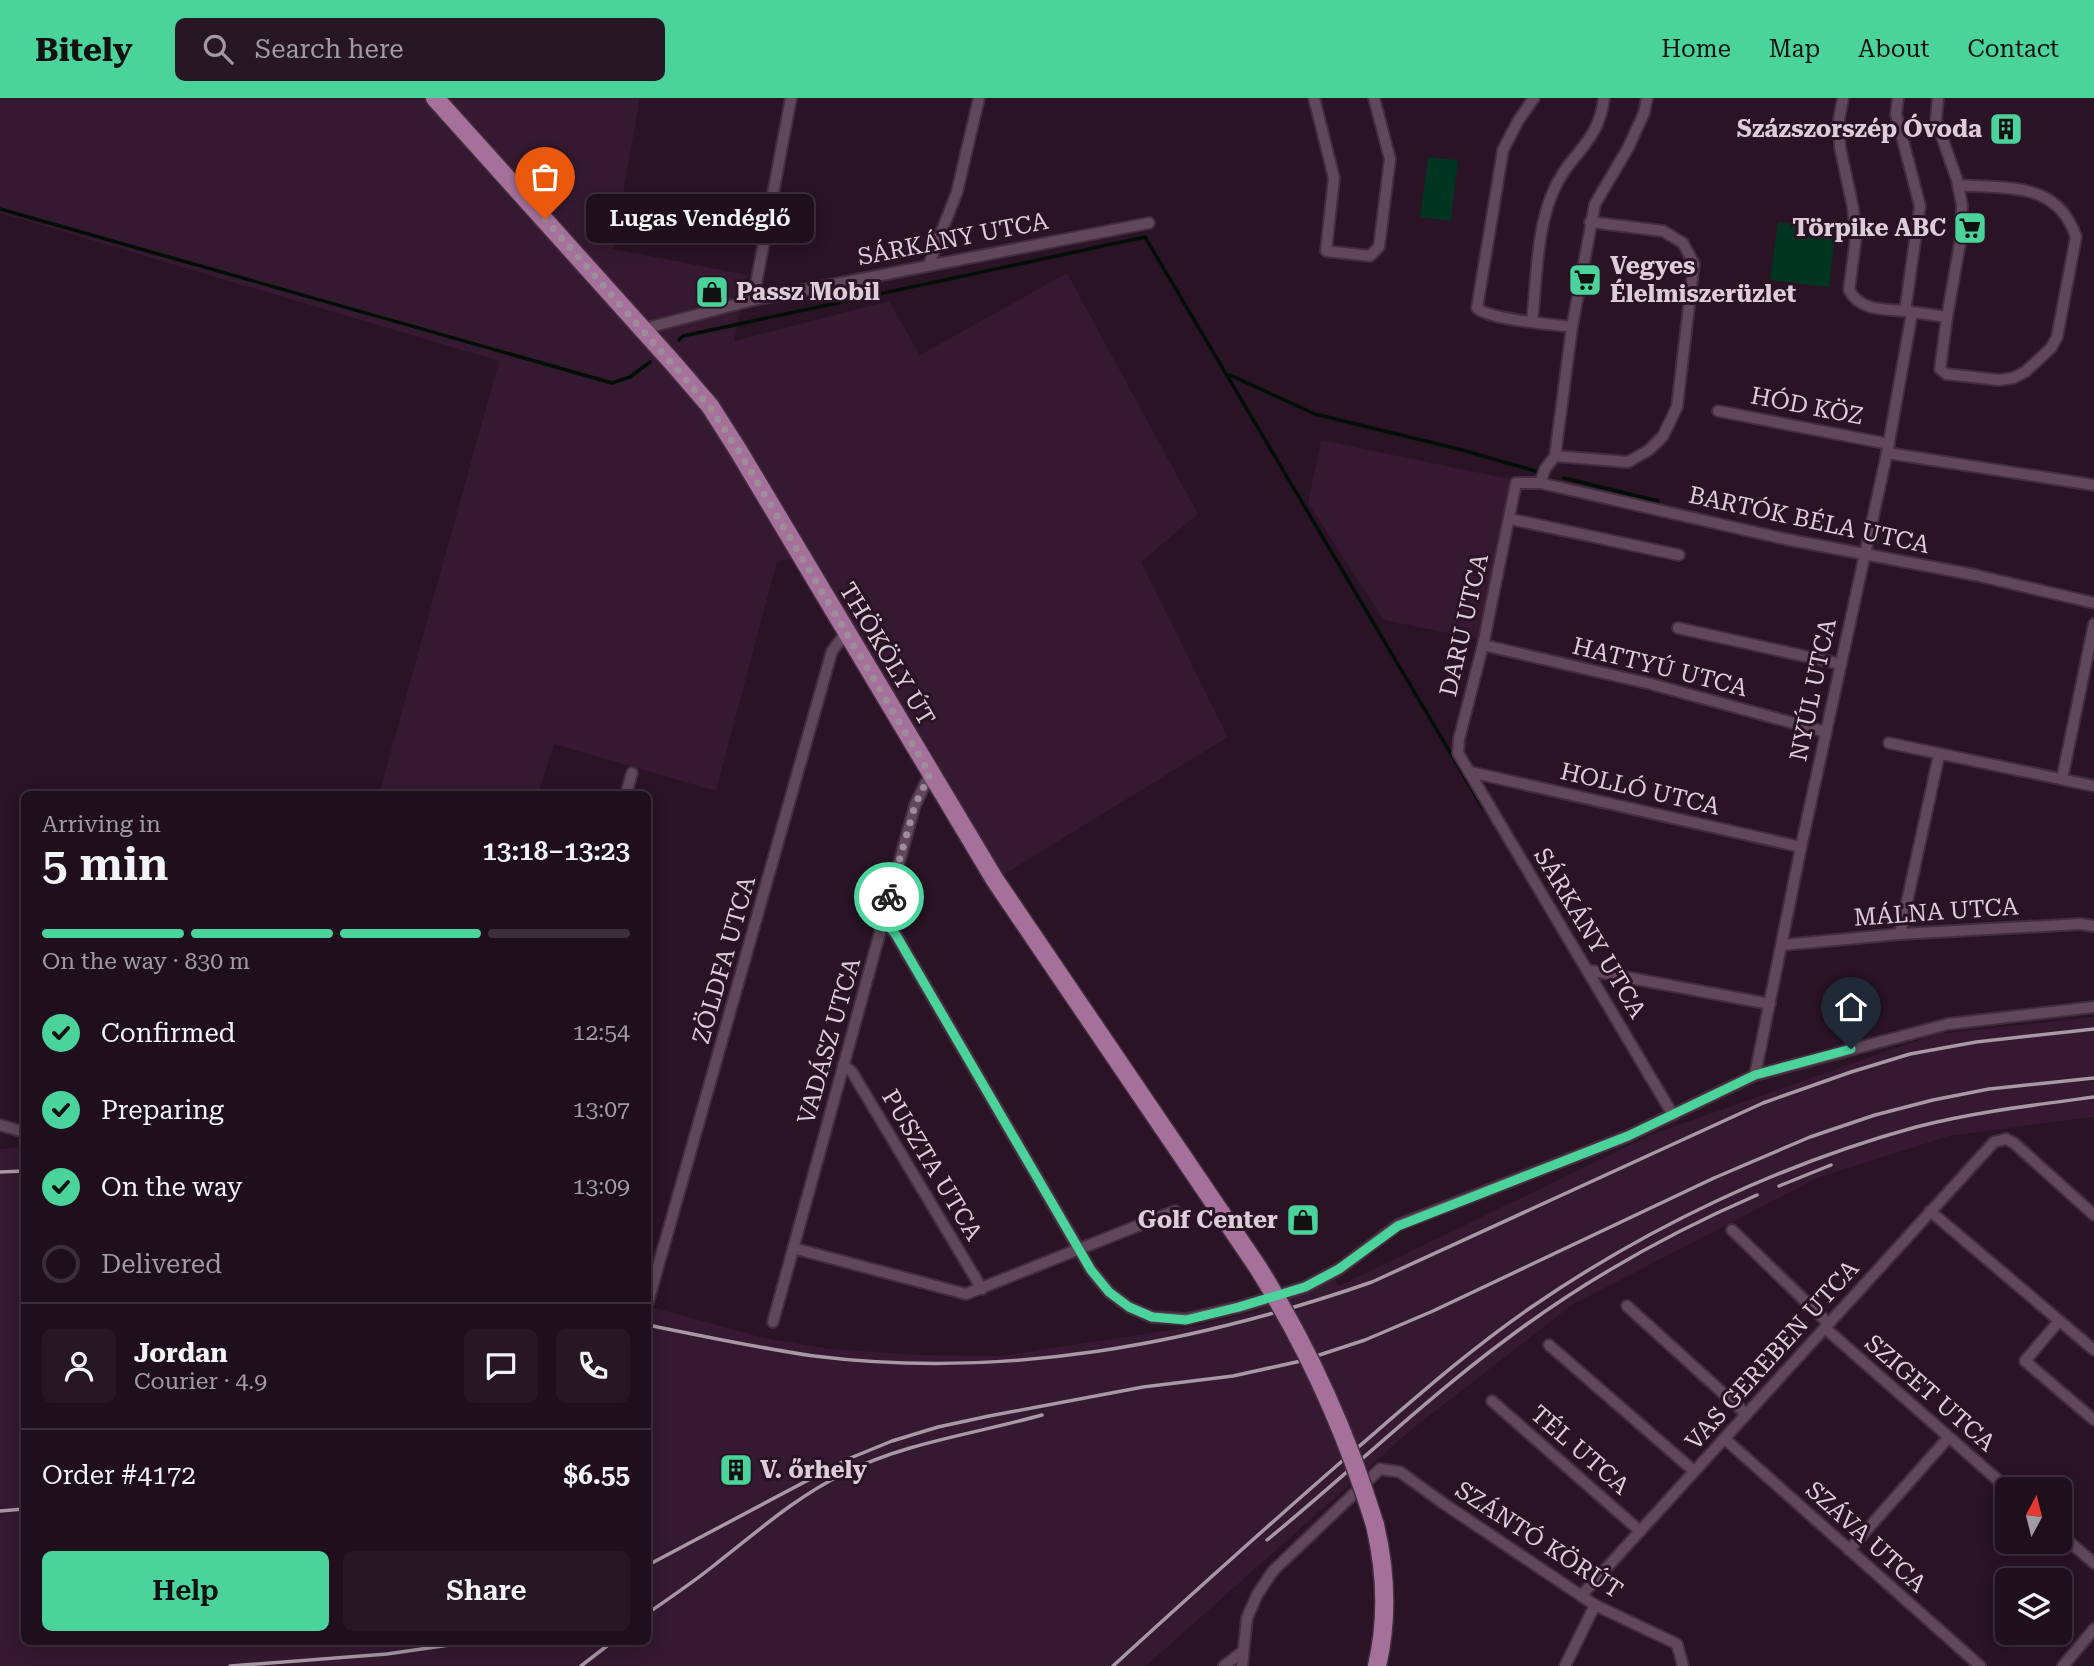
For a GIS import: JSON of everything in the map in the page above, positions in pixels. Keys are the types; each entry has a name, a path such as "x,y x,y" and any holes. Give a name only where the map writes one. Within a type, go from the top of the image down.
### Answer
{"main road":[{"name":"THÖKÖLY ÚT","path":"435,98 709,406 995,880 1089,1023 1256,1266 1306,1350 1356,1467 1375,1525 1384,1566 1384,1625 1377,1666"}],"street":[{"path":"753,300 791,98"},
{"path":"929,264 957,192 979,98"},
{"path":"1314,98 1334,178 1326,251 1370,256 1379,247 1390,159 1374,98"},
{"path":"1534,98 1503,150 1477,308 1483,313 1500,318 1572,327"},
{"path":"1532,321 1543,222 1553,192 1564,171 1590,141 1602,116 1604,98"},
{"path":"1540,483 1545,469 1555,456 1572,327 1595,204 1628,148 1644,113 1647,98"},
{"path":"1843,98 1839,119 1840,147 1853,208 1856,237 1849,290 1859,303 1868,307 1947,317"},
{"name":"NYÚL UTCA","path":"1755,1075 1801,847 1888,448 1909,312 1920,206 1896,114 1898,98"},
{"path":"1938,98 1936,120 1962,205 1961,237 1940,369 1946,374 1999,380 2013,378 2025,372 2051,348 2057,337 2076,237 2071,222 2062,209 2041,194 1958,185"},
{"path":"1555,456 1628,462 1649,450 1663,436 1677,407 1694,264 1683,243 1663,231 1590,222"},
{"name":"SÁRKÁNY UTCA","path":"643,329 753,300 1149,223"},
{"name":"HÓD KÖZ","path":"1718,411 1888,448 2094,485"},
{"name":"BARTÓK BÉLA UTCA","path":"1516,483 1540,483 1785,539 1975,575 2094,603"},
{"name":"DARU UTCA","path":"1470,772 1458,752 1459,739 1483,645 1516,483"},
{"path":"1510,519 1679,555"},
{"path":"2062,779 2094,624"},
{"path":"1678,628 1840,664"},
{"name":"ZÖLDFA UTCA","path":"651,1291 832,651 846,633"},
{"name":"HATTYÚ UTCA","path":"1483,645 1651,684 1826,732"},
{"path":"1889,743 2094,786"},
{"path":"1900,934 1939,755"},
{"name":"SÁRKÁNY UTCA","path":"1470,772 1673,1115"},
{"name":"HOLLÓ UTCA","path":"1470,772 1801,847"},
{"path":"627,791 632,773"},
{"name":"VADÁSZ UTCA","path":"772,1322 915,805 930,774"},
{"path":"884,920 896,935 1091,1270 1109,1292 1129,1307 1152,1317 1186,1320 1305,1287 1339,1269 1398,1226 1615,1141 1755,1075 1948,1024 2094,1007"},
{"name":"MÁLNA UTCA","path":"1782,945 1900,934 2081,924 2094,926"},
{"path":"1587,970 1770,1004"},
{"name":"PUSZTA UTCA","path":"843,1065 852,1072 982,1289"},
{"path":"0,1125 21,1131"},
{"name":"VAS GEREBEN UTCA","path":"1581,1596 1994,1142 2006,1139 2014,1143 2094,1215"},
{"path":"793,1248 966,1294 1175,1211"},
{"path":"1930,1211 2094,1350"},
{"name":"SZIGET UTCA","path":"1732,1230 1827,1326 1995,1478"},
{"path":"1627,1306 1746,1414"},
{"path":"2059,1321 2025,1361 2094,1420"},
{"path":"1549,1345 1695,1471"},
{"name":"TÉL UTCA","path":"1492,1401 1640,1531"},
{"path":"1849,1550 1948,1438"},
{"name":"SZÁVA UTCA","path":"1725,1439 1980,1666"},
{"name":"SZÁNTÓ KÖRÚT","path":"1242,1652 1247,1618 1257,1595 1273,1571 1380,1469 1400,1472 1595,1605 1677,1644 1683,1666"},
{"path":"2072,1544 2094,1563"},
{"path":"1564,1666 1595,1605"},
{"path":"2063,1666 2094,1629"},
{"path":"1224,1666 1242,1652"},
{"path":"1242,1652 1242,1666"}],"shaded area":[{"path":"0,98 640,98 613,249 748,275 734,341 889,301 920,355 1067,273 1198,514 1141,562 1228,737 995,880 801,558 777,561 716,791 554,744 539,791 380,791 499,361 0,213"},
{"path":"1321,440 1514,480 1482,640 1384,620 1308,503"},
{"path":"2094,1017 2094,1117 1949,1136 1817,1178 1572,1305 1411,1430 1146,1666 0,1666 0,1149 21,1147 21,1645 651,1645 651,1307 764,1338 831,1349 919,1355 1000,1356 1190,1327 1255,1312 1332,1274 1339,1286 1653,1134 1936,1034"}],"green space":[{"path":"1428,157 1458,160 1451,221 1420,217"},
{"path":"1778,222 1836,229 1829,287 1770,280"}],"waterway":[{"path":"0,209 612,383 630,377 650,362"},
{"path":"679,340 683,336 1145,237 1483,808"},
{"path":"1230,375 1315,414 1462,450 1542,473"},
{"path":"1564,478 1658,501"}],"railway":[{"path":"651,1326 793,1353 885,1362 957,1363 1027,1359 1098,1351 1167,1339 1236,1323 1372,1282 1763,1103 1851,1072 1910,1054 1976,1042 2094,1029"},
{"path":"651,1563 848,1459 892,1441 989,1416 1143,1387 1233,1376 1301,1361 1365,1340 1433,1311 1714,1178 1810,1137 1875,1115 1933,1100 1989,1089 2094,1078"},
{"path":"1113,1666 1442,1375 1533,1306 1622,1250 1669,1224 1766,1179 1866,1142 1960,1117 2094,1097"},
{"path":"1779,1186 1831,1165"},
{"path":"0,1172 21,1171"},
{"path":"1267,1540 1446,1386 1537,1317 1628,1259 1757,1195"},
{"path":"651,1611 793,1504 843,1474 916,1446 1042,1415"},
{"path":"0,1511 21,1509"},
{"path":"230,1666 387,1654 449,1645"},
{"path":"581,1666 608,1645"}],"way so far":[{"path":"545,219 709,406 738,450 930,774 915,805 889,897"}],"place":[{"name":"Százszorszép Óvoda","path":"2006,129"},
{"name":"Lugas Vendéglő","path":"545,219"},
{"name":"Törpike ABC","path":"1970,228"},
{"name":"Vegyes Élelmiszerüzlet","path":"1585,280"},
{"name":"Passz Mobil","path":"712,292"},
{"name":"Golf Center","path":"1303,1220"},
{"name":"V. őrhely","path":"736,1470"}],"route":[{"path":"889,897 884,920 896,935 1091,1270 1109,1292 1129,1307 1152,1317 1186,1320 1305,1287 1339,1269 1398,1226 1628,1136 1755,1075 1851,1049"}]}
